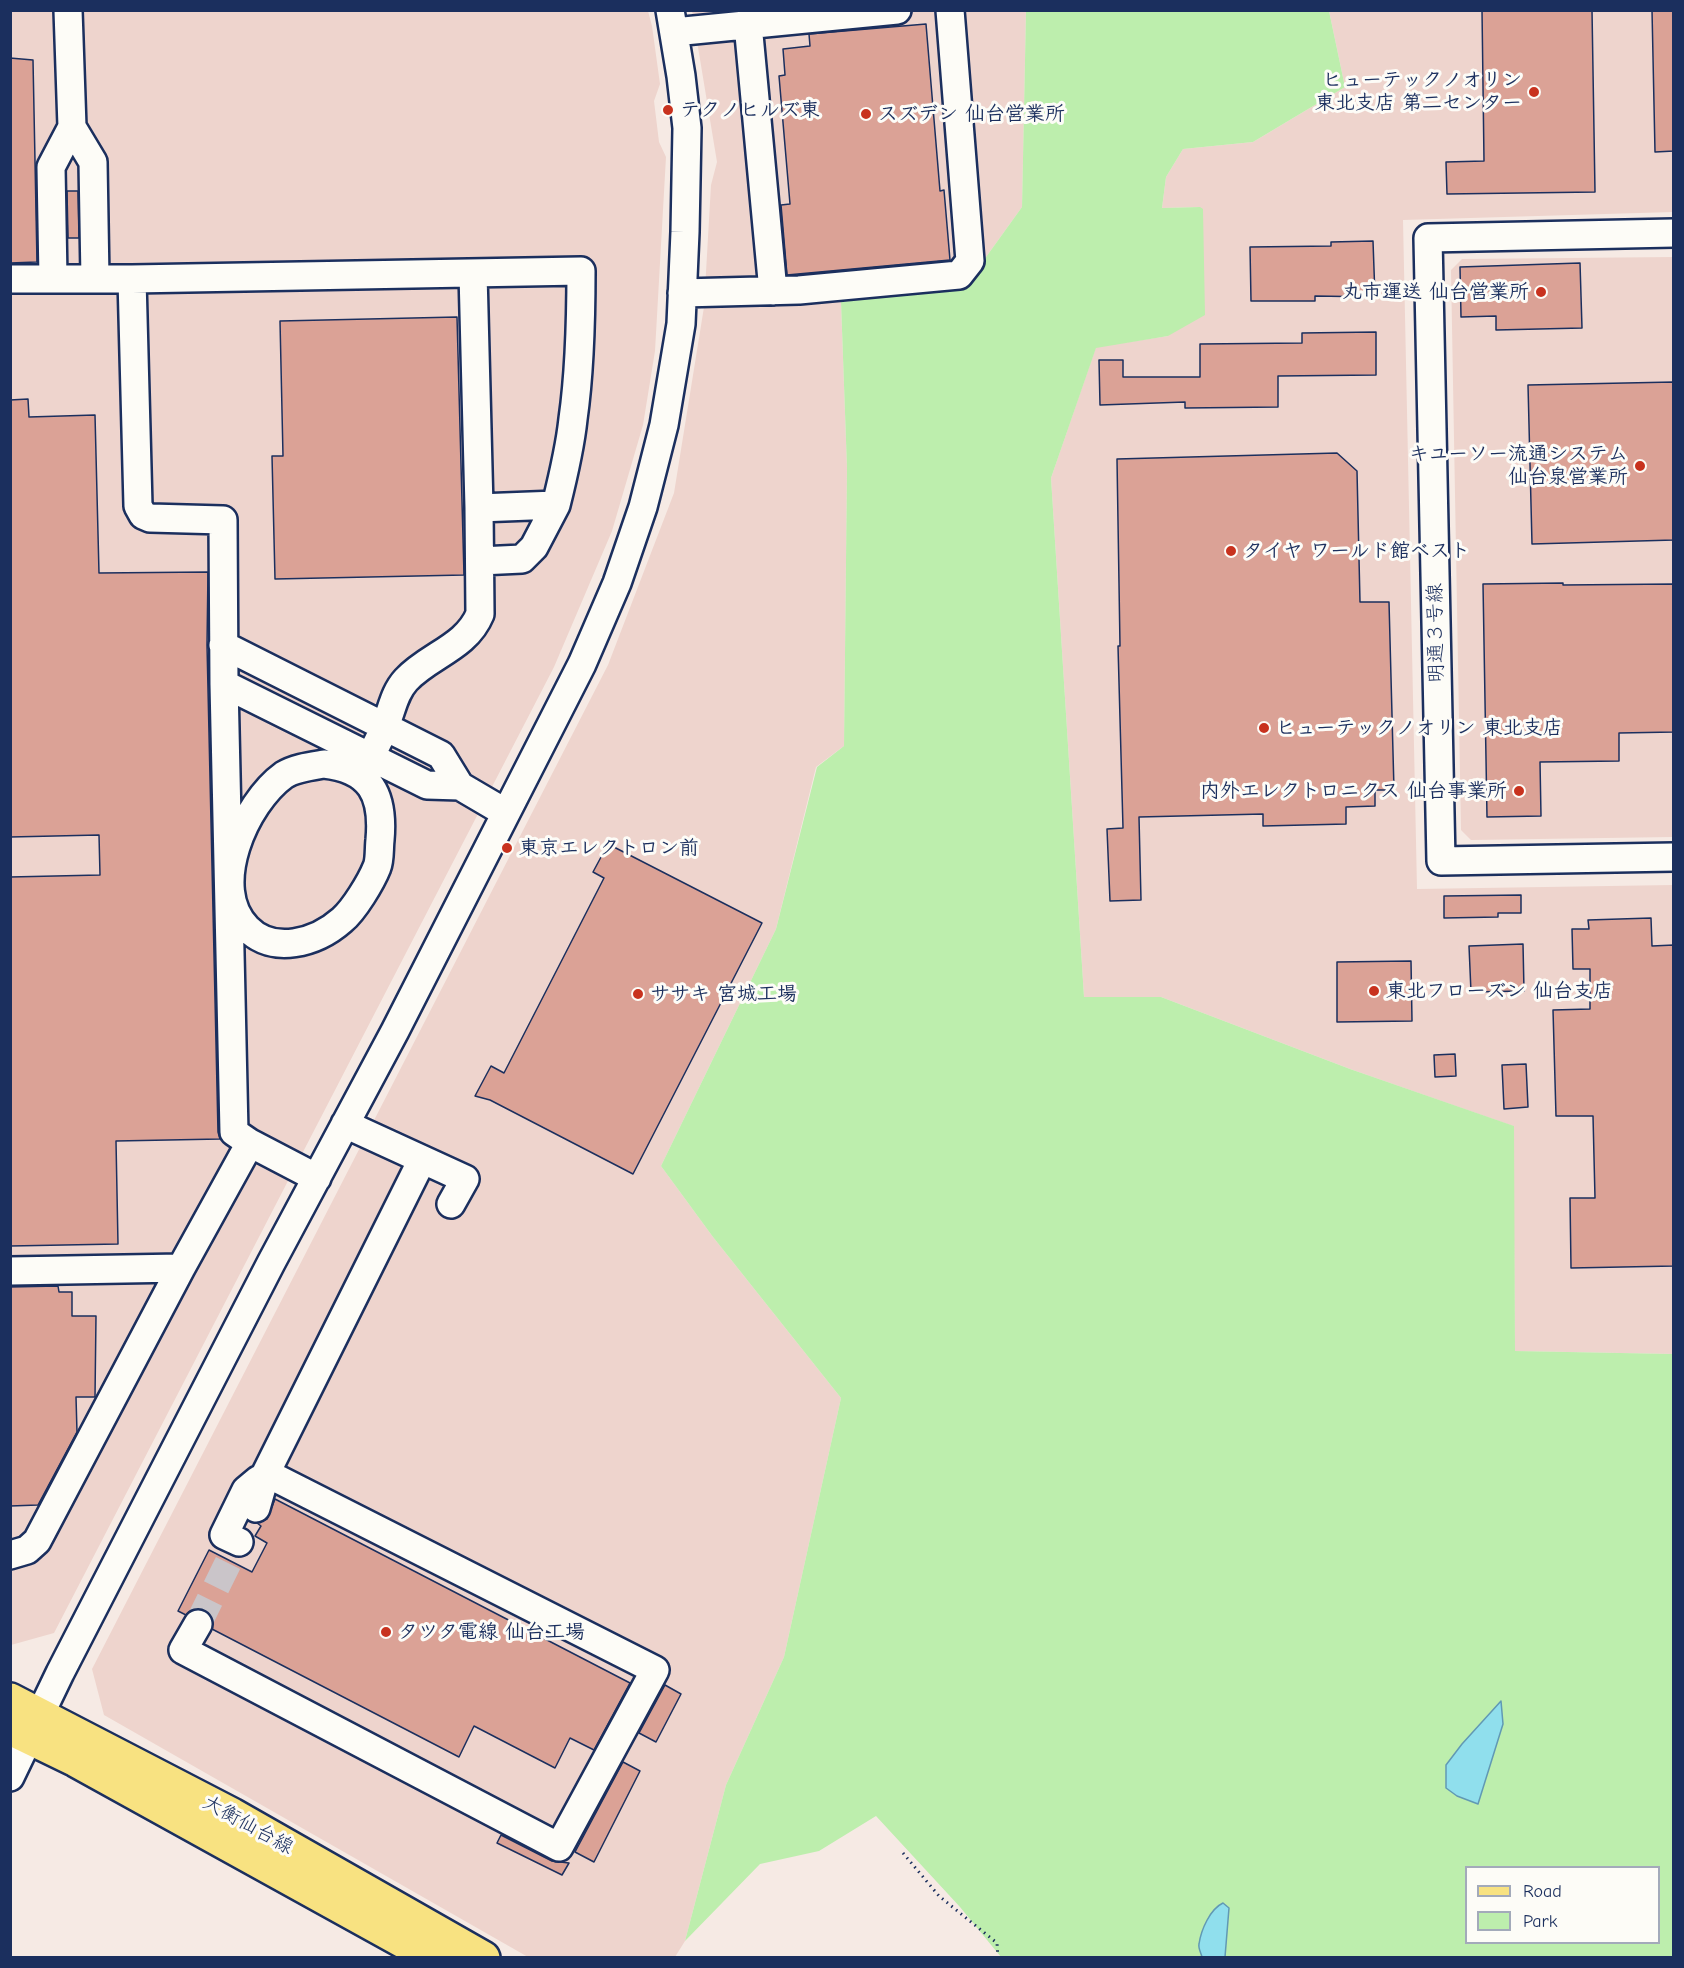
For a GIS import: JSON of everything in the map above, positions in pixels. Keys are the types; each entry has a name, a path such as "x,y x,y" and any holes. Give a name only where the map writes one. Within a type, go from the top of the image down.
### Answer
{"main road":[{"name":"大衡仙台線","path":"10,1700 26,1727 76,1760 434,1958"},
{"name":"大衡仙台線","path":"26,1727 232,1815 483,1958"}],"street":[{"path":"68,10 72,127 93,162 95,279"},
{"path":"10,1777 26,1727 317,1178 507,813 582,664 617,583 643,507 664,425 681,324 687,128 672,21 748,24 897,10"},
{"path":"682,293 773,291 959,275 970,261 950,10"},
{"path":"748,24 773,291"},
{"path":"54,278 51,167 72,127"},
{"name":"明通３号線","path":"1674,233 1428,238 1441,861 1674,857"},
{"path":"10,279 581,271 578,384 573,423 556,506 534,547 522,559 480,561"},
{"path":"366,766 324,764 285,774 265,794 246,823 233,855 229,881 233,908 246,928 266,942 290,945 314,937 342,920 359,898 378,866 381,828 379,805 366,766 385,726 396,694 418,669 468,636 476,626 480,615 473,273"},
{"path":"132,279 138,506 143,515 150,519 223,520 223,645 234,1132 250,1143 317,1178"},
{"path":"479,508 556,506"},
{"path":"223,645 441,755 460,786"},
{"path":"224,684 366,766 427,785 460,786 507,813"},
{"path":"345,1124 465,1179 451,1204"},
{"path":"10,1555 27,1550 37,1540 250,1143"},
{"path":"266,1473 246,1490 224,1535 244,1533 266,1473 422,1160"},
{"path":"10,1271 181,1268"},
{"path":"198,1624 183,1650 559,1847 655,1670 266,1473"}],"path":[{"path":"903,1852 939,1896 997,1943 998,1958"}],"shaded area":[{"path":"11,11 648,11 660,84 654,101 659,142 666,157 655,351 643,425 612,531 554,667 54,1633 11,1645"},
{"path":"692,11 1026,11 1022,207 963,289 841,302 847,468 844,746 816,767 776,929 661,1166 713,1237 841,1398 784,1657 726,1785 685,1941 675,1957 528,1957 104,1715 92,1669 608,665 674,493 704,307 711,185 717,162"},
{"path":"1329,11 1673,11 1673,212 1403,220 1417,889 1673,885 1673,1354 1515,1351 1513,1126 1350,1069 1161,997 1084,997 1051,478 1096,347 1168,336 1199,207 1162,208 1166,177 1183,149 1253,142 1345,87"},
{"path":"1673,257 1673,837 1471,840 1461,830 1451,270 1462,259"}],"green space":[{"path":"1026,11 1329,11 1345,87 1253,142 1183,149 1166,177 1162,208 1200,207 1203,209 1205,315 1168,336 1096,348 1051,478 1084,997 1161,997 1350,1069 1514,1126 1515,1351 1673,1354 1673,1957 1001,1957 960,1907 876,1816 819,1851 760,1864 685,1941 726,1785 784,1657 841,1398 713,1237 661,1166 776,929 817,767 844,746 847,468 841,302 963,289 1022,207"}],"water":[{"path":"1501,1701 1503,1724 1478,1804 1457,1796 1446,1788 1446,1765"},
{"path":"1223,1903 1229,1908 1225,1957 1202,1957 1199,1946 1204,1926 1214,1910"}],"building":[{"path":"1482,10 1592,10 1595,192 1447,194 1446,162 1484,161"},
{"path":"1652,10 1674,10 1674,151 1655,152"},
{"path":"926,24 940,191 944,190 950,260 787,275 781,205 790,204 779,76 785,75 783,49 810,46 809,34"},
{"path":"10,58 33,60 37,262 10,263"},
{"path":"67,191 78,191 79,238 68,238"},
{"path":"1373,241 1375,297 1315,296 1315,301 1251,301 1250,247 1331,246 1331,242"},
{"path":"1580,263 1582,328 1496,330 1496,316 1461,317 1460,267"},
{"path":"457,317 464,575 275,579 272,456 283,456 280,321"},
{"path":"1376,332 1376,375 1278,376 1278,407 1185,408 1185,402 1100,405 1099,360 1123,360 1123,377 1200,377 1200,344 1302,343 1302,333"},
{"path":"1674,382 1674,540 1532,544 1528,385"},
{"path":"28,399 29,417 95,415 99,573 208,572 207,645 218,1132 220,1139 116,1141 118,1244 10,1246 10,877 100,875 99,835 10,837 10,400"},
{"path":"1337,453 1357,471 1360,602 1389,602 1394,790 1375,790 1375,806 1346,807 1346,824 1263,826 1263,814 1139,817 1141,900 1110,901 1107,829 1123,828 1118,646 1120,646 1117,459"},
{"path":"1563,583 1563,585 1674,584 1674,732 1619,733 1619,761 1540,762 1541,816 1487,817 1483,584"},
{"path":"608,844 762,923 633,1174 490,1100 475,1096 491,1066 504,1073 604,878 593,872"},
{"path":"1521,895 1521,913 1498,913 1498,917 1444,918 1444,896"},
{"path":"1651,918 1652,946 1674,945 1674,1266 1571,1268 1570,1198 1595,1198 1593,1116 1556,1116 1553,1010 1590,1009 1590,969 1573,969 1572,929 1589,929 1588,920"},
{"path":"1523,944 1524,991 1471,992 1469,946"},
{"path":"1411,961 1412,1021 1337,1022 1337,962"},
{"path":"1455,1054 1456,1076 1435,1077 1434,1055"},
{"path":"1526,1064 1528,1107 1504,1109 1502,1065"},
{"path":"58,1286 59,1292 72,1292 72,1316 96,1316 95,1397 76,1397 77,1432 38,1505 10,1506 10,1287"},
{"path":"275,1499 630,1683 594,1750 570,1738 555,1768 474,1726 459,1757 212,1629 212,1617 205,1610 197,1608 186,1615 178,1611 209,1550 252,1572 267,1543 255,1536 261,1526 257,1523 267,1519"},
{"path":"665,1685 681,1694 656,1742 639,1733"},
{"path":"623,1762 640,1771 594,1862 575,1852"},
{"path":"501,1835 552,1861 569,1863 562,1875 497,1843"}],"tunnel":[{"path":"198,1624 229,1561"}],"place":[{"name":"ヒューテックノオリン 東北支店 第二センター","path":"1534,92"},
{"name":"テクノヒルズ東","path":"668,110"},
{"name":"スズデン 仙台営業所","path":"866,114"},
{"name":"丸市運送 仙台営業所","path":"1541,292"},
{"name":"キユーソー流通システム 仙台泉営業所","path":"1640,466"},
{"name":"タイヤ ワールド館ベスト","path":"1231,551"},
{"name":"ヒューテックノオリン 東北支店","path":"1264,728"},
{"name":"内外エレクトロニクス 仙台事業所","path":"1519,791"},
{"name":"東京エレクトロン前","path":"507,848"},
{"name":"東北フローズン 仙台支店","path":"1374,991"},
{"name":"ササキ 宮城工場","path":"638,994"},
{"name":"タツタ電線 仙台工場","path":"386,1632"}]}
